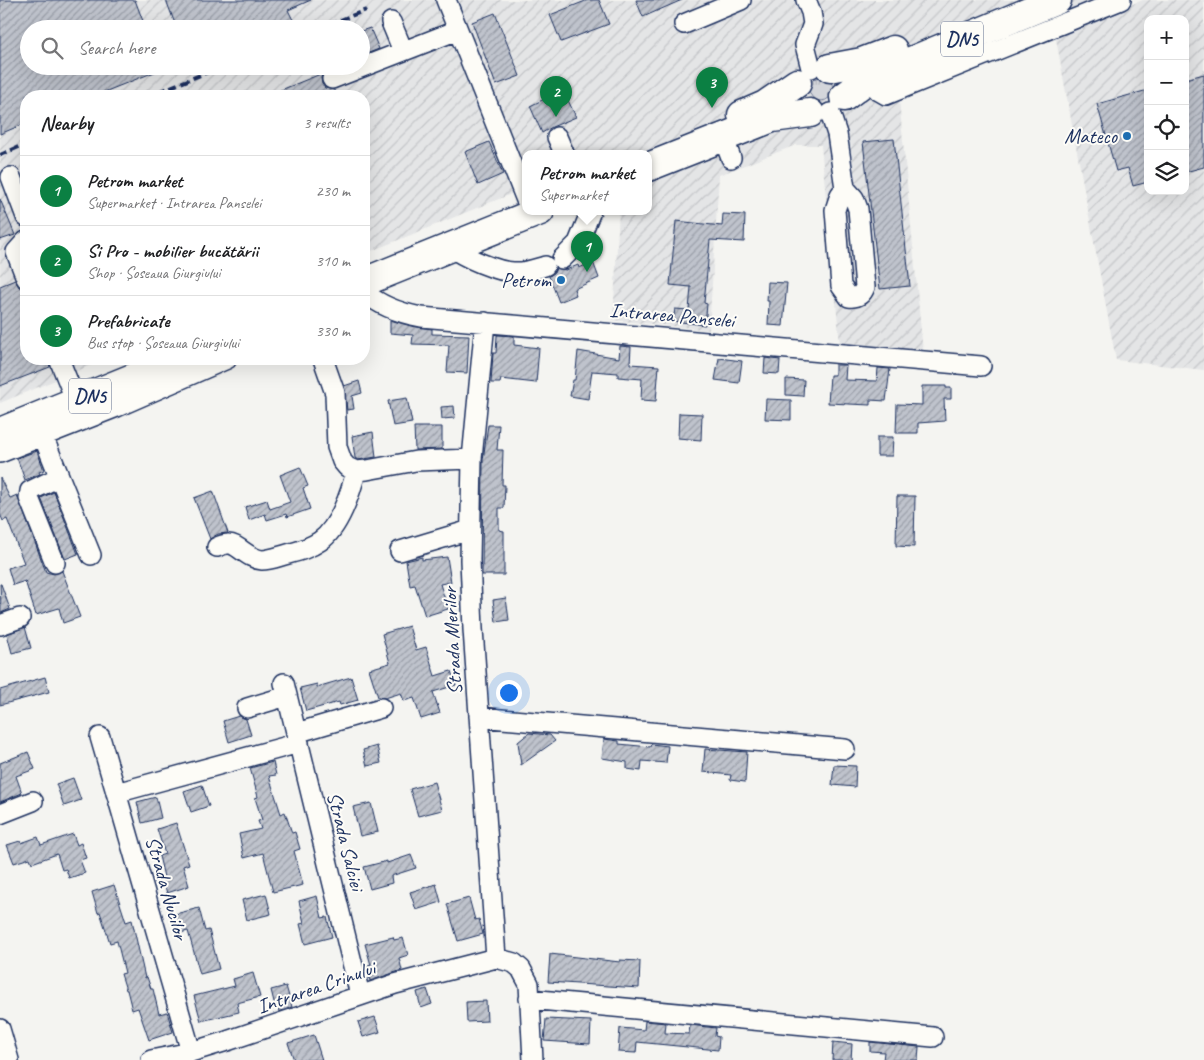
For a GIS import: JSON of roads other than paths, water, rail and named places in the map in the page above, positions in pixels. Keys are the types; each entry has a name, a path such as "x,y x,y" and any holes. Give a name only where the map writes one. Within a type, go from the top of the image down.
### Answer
{"highway":[{"name":"DN5","path":"652,151 765,105 812,73 862,62 1015,0"},
{"name":"DN5","path":"652,166 727,147 772,118 828,108 868,79 1057,0"},
{"path":"836,71 844,83 828,108 799,103 795,90 812,73 836,71"},
{"path":"370,267 522,204"},
{"path":"370,290 450,247 530,215"},
{"name":"DN5","path":"0,418 130,365"},
{"name":"DN5","path":"0,432 164,365"}],"street":[{"path":"446,0 522,192"},
{"path":"684,24 741,0"},
{"path":"806,0 813,24 805,46 812,73"},
{"path":"868,79 879,91 886,94 1121,0"},
{"path":"391,22 402,51"},
{"path":"370,64 458,30"},
{"path":"332,79 342,75"},
{"path":"828,108 837,134 845,188 854,198 858,209 865,287 861,295 857,297 849,297 841,286 835,210 840,195 845,188"},
{"path":"11,177 20,201"},
{"path":"450,247 468,258 512,272 528,272 554,262 578,243 589,215"},
{"path":"20,248 16,252 20,262"},
{"name":"Intrarea Panselei","path":"370,296 403,313 420,317 982,366"},
{"name":"Strada Merilor","path":"485,322 472,459 470,530 473,629 496,958"},
{"path":"61,365 71,389"},
{"path":"0,453 117,407 213,365"},
{"path":"325,365 335,393 337,447 342,461 347,467 356,471 416,461 472,459"},
{"path":"43,436 91,555"},
{"path":"217,547 228,544 235,545 241,552 252,558 262,560 305,549 319,542 328,534 341,512 356,471"},
{"path":"55,563 28,498 30,491 34,488 59,477"},
{"path":"400,551 470,530"},
{"path":"0,625 20,618"},
{"name":"Strada Salciei","path":"247,708 285,690 360,995"},
{"path":"116,793 297,738 381,708"},
{"path":"479,717 845,749"},
{"name":"Strada Nucilor","path":"100,737 191,1052"},
{"path":"0,814 33,802"},
{"path":"496,958 514,963 521,969 529,984 533,1060"},
{"name":"Intrarea Crinului","path":"151,1060 191,1052 360,995 496,958"},
{"path":"529,999 933,1037"},
{"path":"0,1029 9,1060"}],"railway":[{"path":"341,20 366,10"},
{"path":"163,90 200,75"},
{"path":"0,155 20,147"}],"place":[{"name":"Prefabricate","path":"712,108"},
{"name":"Si Pro - mobilier bucătării","path":"556,117"},
{"name":"Mateco","path":"1127,136"},
{"name":"Petrom market","path":"587,272"},
{"name":"Petrom","path":"561,280"}]}
